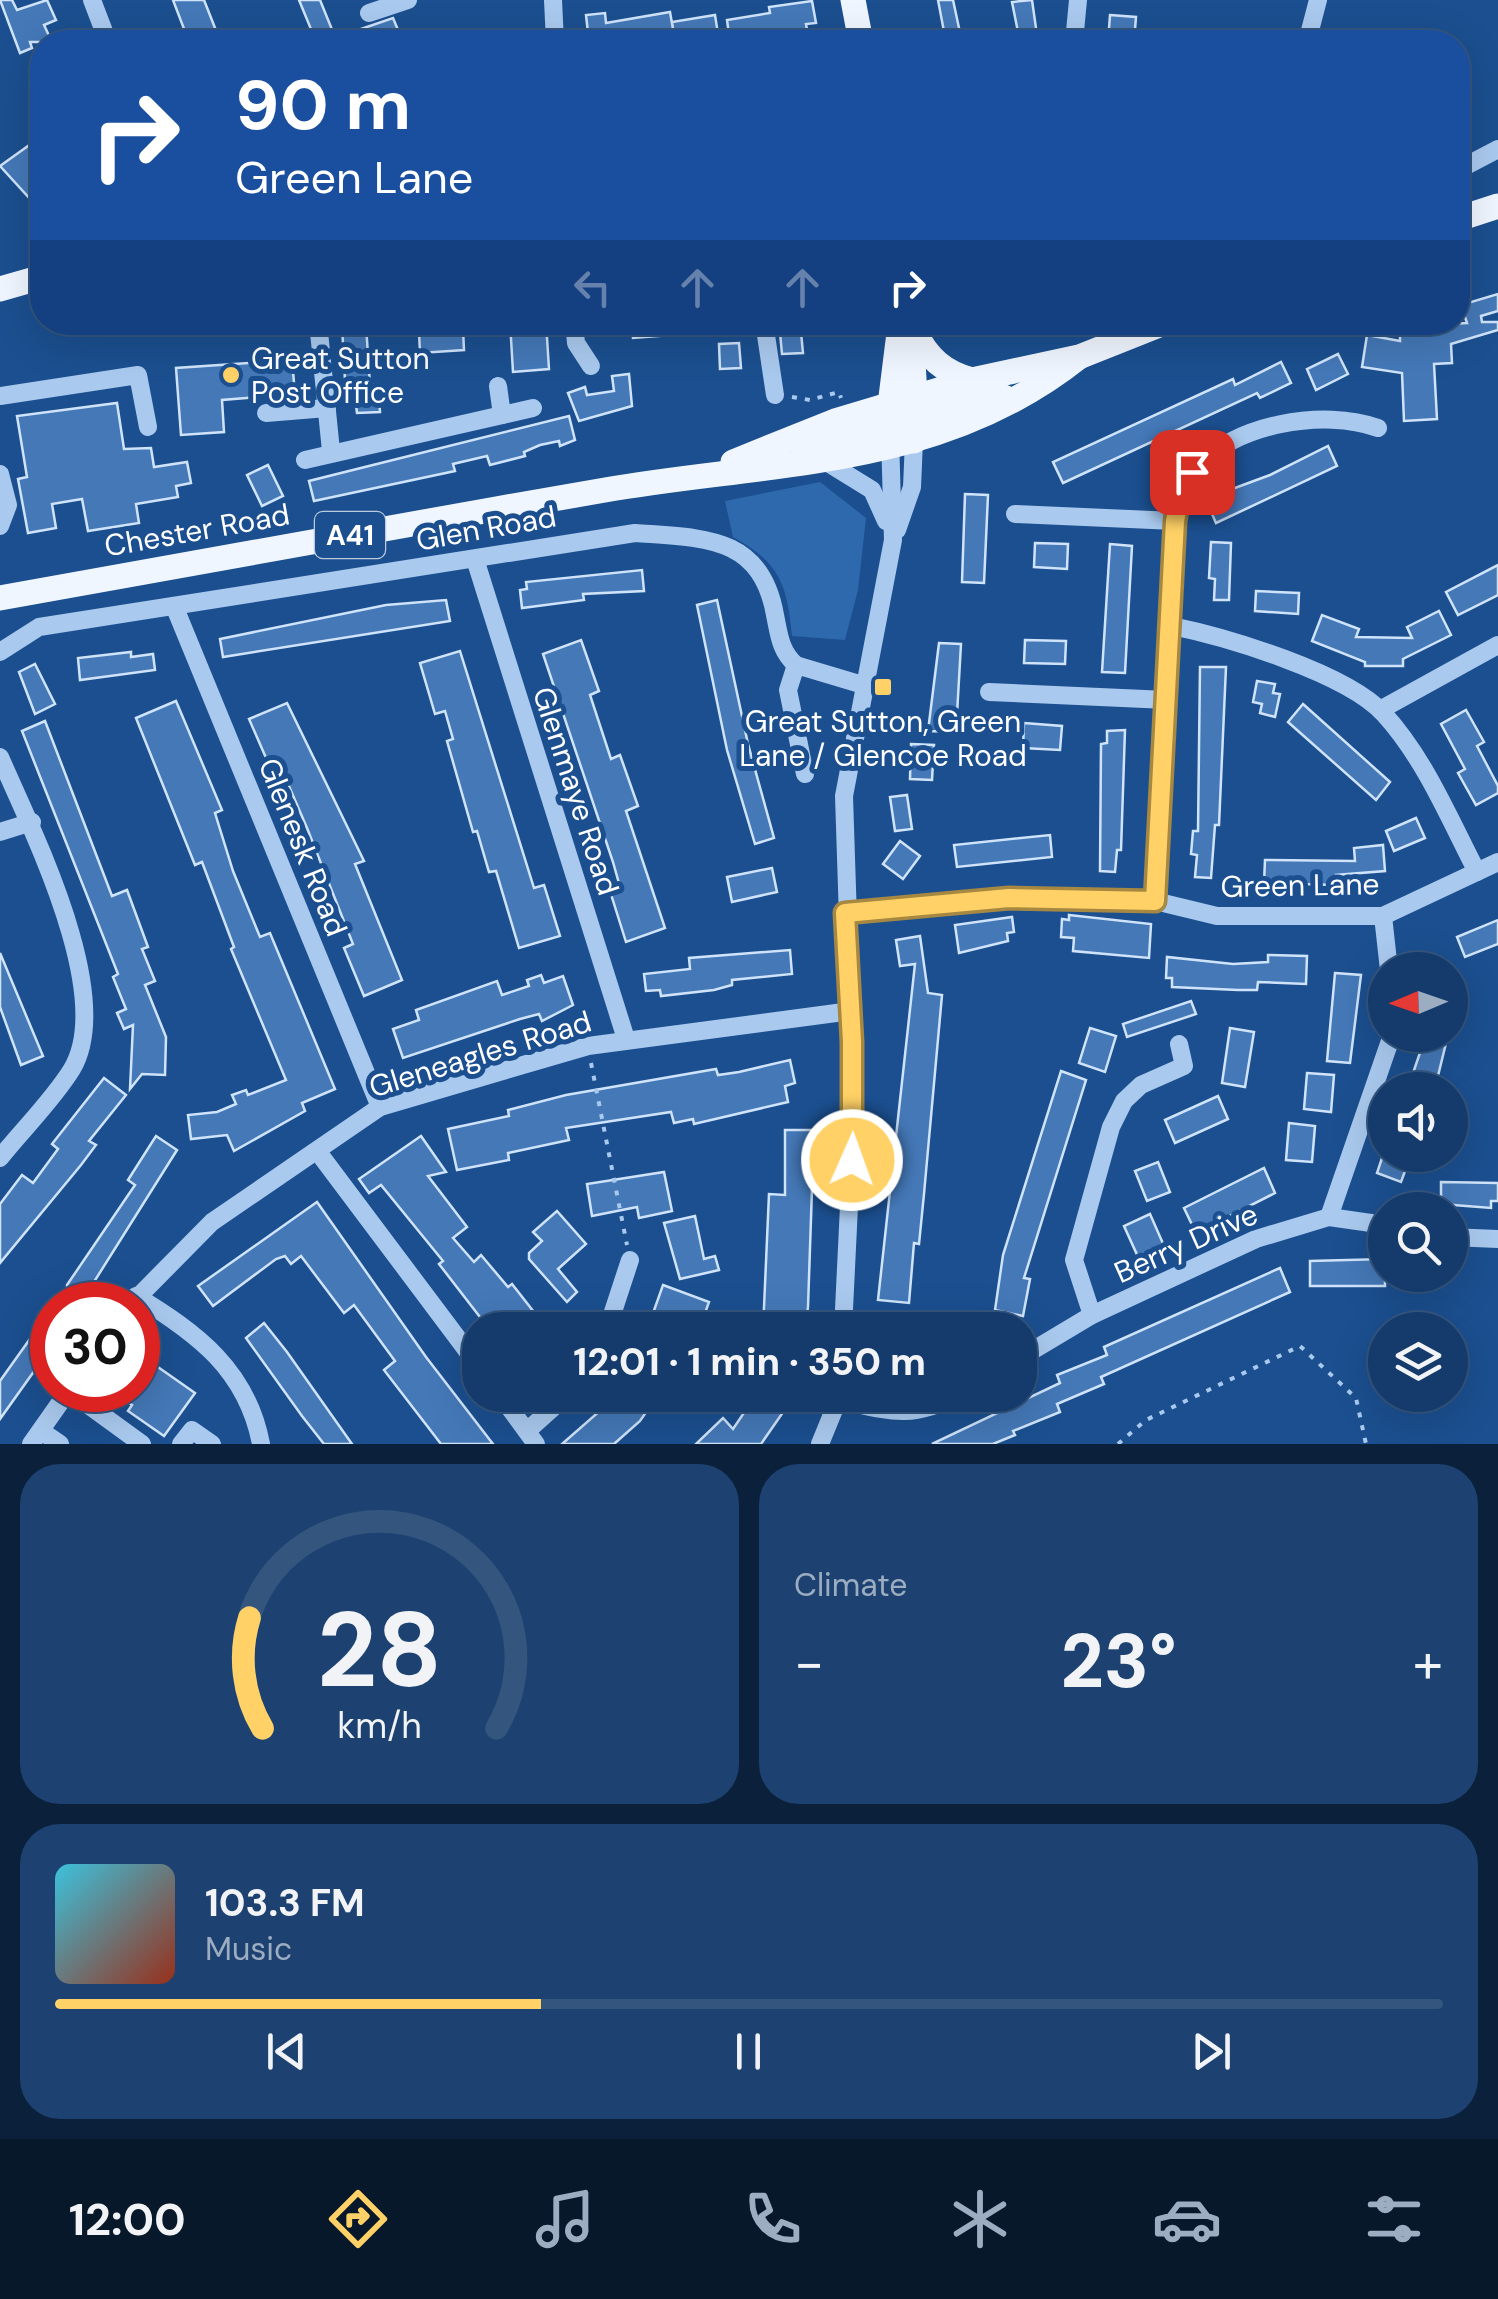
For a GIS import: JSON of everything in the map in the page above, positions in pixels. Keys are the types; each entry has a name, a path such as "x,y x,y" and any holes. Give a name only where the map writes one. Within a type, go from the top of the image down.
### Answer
{"main road":[{"path":"853,0 859,30"},
{"path":"1470,214 1498,206"},
{"path":"0,290 30,281"},
{"path":"903,423 905,335"},
{"path":"913,335 926,355 954,375 972,380"},
{"name":"Chester Road","path":"0,598 700,475 825,461 903,423 972,380 1079,357 1134,335"},
{"name":"Chester Road","path":"700,475 846,418 965,426 1037,390 1079,357"},
{"name":"A41","path":"754,454 903,423"}],"street":[{"path":"92,0 103,30"},
{"path":"369,13 408,0"},
{"path":"553,0 554,30"},
{"path":"1075,30 1078,0"},
{"path":"1310,30 1318,0"},
{"path":"1470,164 1498,149"},
{"path":"319,335 331,451"},
{"path":"575,335 591,366"},
{"path":"766,335 775,394"},
{"path":"0,396 138,375 148,427"},
{"path":"498,386 502,415"},
{"path":"266,413 327,408"},
{"path":"305,460 331,451 412,439 533,408"},
{"path":"1155,901 1175,521 1181,490 1199,464 1262,429 1326,419 1357,420 1378,428"},
{"path":"844,1312 854,1104 844,796 863,685 886,594 893,540 912,487 903,423"},
{"path":"825,461 872,490 893,540"},
{"path":"0,474 8,505 0,526"},
{"path":"1015,514 1175,521"},
{"name":"Glen Road","path":"0,652 40,626 175,608 635,533 727,544 763,572 783,649 796,664"},
{"name":"Glenmaye Road","path":"474,559 626,1039"},
{"name":"Glenesk Road","path":"175,608 380,1107"},
{"path":"1172,626 1215,635 1285,660 1380,710 1416,755 1477,872"},
{"path":"1380,710 1498,645"},
{"path":"805,774 788,690 796,664 863,685"},
{"path":"989,692 1167,700"},
{"path":"0,758 32,822 82,985 84,1035 72,1068 0,1158"},
{"path":"0,832 32,822"},
{"name":"Green Lane","path":"845,913 1009,898 1155,901 1217,916 1382,916 1498,862"},
{"path":"1382,916 1387,952"},
{"name":"Gleneagles Road","path":"151,1282 212,1222 380,1107 588,1046 851,1011"},
{"path":"1092,1315 1074,1260 1092,1189 1124,1101 1140,1085 1184,1066 1179,1044"},
{"path":"1329,1217 1386,1052"},
{"path":"318,1152 462,1344"},
{"name":"Berry Drive","path":"1037,1348 1092,1315 1256,1239 1329,1217 1368,1223"},
{"path":"1468,1238 1498,1239"},
{"path":"613,1312 630,1260"},
{"path":"160,1313 184,1325 227,1362 255,1411 261,1444"},
{"path":"54,1412 36,1437 60,1444"},
{"path":"98,1412 142,1444"},
{"path":"513,1412 531,1437 552,1412"},
{"path":"820,1444 834,1412"},
{"path":"182,1444 192,1430 212,1444"}],"path":[{"path":"775,394 810,400 840,392 846,418"},
{"path":"588,1046 630,1260"},
{"path":"1118,1444 1146,1420 1300,1346 1356,1398 1366,1444"}],"shaded area":[{"path":"820,482 866,518 858,590 845,640 792,636 784,589 771,566 733,537 725,501"}],"building":[{"path":"0,0 12,0 17,10 47,0 56,20 44,25 46,30 30,30 30,49 20,53"},
{"path":"173,0 204,0 216,30 184,30"},
{"path":"299,0 320,0 332,30 311,30"},
{"path":"938,0 953,0 959,30 944,30"},
{"path":"1032,0 1036,30 1018,30 1012,2"},
{"path":"812,1 816,23 806,24 807,30 728,30 727,20 770,13 769,7"},
{"path":"670,12 673,29 672,22 715,15 717,30 588,30 586,15 605,13 606,23"},
{"path":"1110,15 1136,17 1135,30 1109,30"},
{"path":"393,18 398,30 358,30"},
{"path":"30,145 30,199 0,166"},
{"path":"1498,294 1498,311 1481,316 1482,322 1498,322 1498,330 1451,344 1452,363 1434,364 1437,419 1404,421 1402,373 1362,367 1367,335 1400,341 1400,335 1470,335 1470,302"},
{"path":"342,335 367,335 370,385 378,384 380,412 357,413 355,397 346,398"},
{"path":"419,335 463,335 464,350 420,353"},
{"path":"511,335 547,335 549,369 513,372"},
{"path":"780,335 801,335 803,353 782,354"},
{"path":"739,343 741,368 720,369 719,344"},
{"path":"1338,354 1348,374 1316,390 1307,369"},
{"path":"292,360 295,394 222,400 224,432 181,435 176,368"},
{"path":"1281,362 1291,383 1260,398 1257,393 1063,483 1053,462 1233,379 1235,385"},
{"path":"629,374 632,406 579,421 568,393 585,387 587,395 614,391 612,376"},
{"path":"117,403 124,449 151,448 154,467 187,462 191,483 176,486 178,497 136,504 139,523 88,531 82,499 52,504 56,528 28,533 18,479 27,477 17,416"},
{"path":"569,416 575,440 560,446 559,441 540,445 524,452 525,456 490,465 487,456 453,464 455,471 314,501 309,481"},
{"path":"1328,446 1337,466 1216,523 1209,507 1227,499 1224,492 1270,475"},
{"path":"268,465 283,496 262,506 247,475"},
{"path":"965,494 988,495 984,583 962,582"},
{"path":"1211,542 1231,543 1229,600 1214,600 1215,579 1209,578"},
{"path":"1035,543 1068,544 1067,569 1034,567"},
{"path":"1110,544 1132,546 1125,673 1102,672"},
{"path":"1498,565 1498,595 1458,615 1446,592"},
{"path":"642,570 644,591 583,594 584,600 522,608 520,590 527,589 526,582"},
{"path":"1256,591 1299,593 1298,614 1255,611"},
{"path":"446,600 450,621 223,657 220,639 386,605"},
{"path":"717,600 748,744 774,838 755,844 727,750 697,605"},
{"path":"1439,611 1451,635 1403,659 1403,666 1365,666 1365,662 1312,641 1322,615 1359,629 1356,637 1412,638 1407,627"},
{"path":"581,640 599,691 590,695 611,759 620,755 638,806 626,811 665,928 626,942 610,891 620,887 613,862 543,654"},
{"path":"1025,640 1066,641 1065,664 1024,663"},
{"path":"939,643 961,644 956,732 928,731"},
{"path":"460,651 534,888 544,885 560,936 519,948 496,871 489,872 477,831 473,832 447,741 453,739 445,711 435,714 420,663"},
{"path":"131,652 131,657 153,654 155,670 80,680 78,658"},
{"path":"35,664 55,704 35,714 19,672"},
{"path":"1200,667 1226,667 1219,825 1215,825 1211,878 1195,877 1197,855 1191,854 1193,831 1198,831"},
{"path":"1257,681 1275,684 1273,693 1280,694 1275,717 1260,713 1262,704 1253,702"},
{"path":"176,701 222,810 215,813 260,937 270,933 335,1089 302,1103 305,1111 234,1151 227,1135 191,1139 188,1115 217,1112 236,1104 232,1095 246,1090 248,1095 286,1080 231,949 234,947 202,862 195,865 136,718"},
{"path":"287,703 364,861 355,864 402,980 364,996 344,948 353,944 307,828 279,763 270,767 249,719"},
{"path":"1303,704 1390,782 1376,800 1288,722"},
{"path":"1466,710 1484,742 1477,746 1498,786 1498,793 1476,805 1458,773 1465,769 1441,724"},
{"path":"45,721 112,896 127,890 148,947 142,949 155,981 145,985 166,1037 165,1075 142,1074 130,1089 133,1025 124,1029 117,1013 126,1009 113,977 118,974 22,731"},
{"path":"1024,723 1062,726 1060,750 1023,748"},
{"path":"1125,730 1121,850 1117,850 1115,872 1100,871 1101,744 1107,743 1107,731"},
{"path":"911,744 934,745 932,780 910,779"},
{"path":"907,795 912,829 895,831 890,797"},
{"path":"1416,818 1425,838 1394,851 1386,831"},
{"path":"1050,835 1052,857 957,867 954,845"},
{"path":"900,841 920,856 903,879 883,864"},
{"path":"1383,845 1385,871 1336,875 1336,885 1264,883 1265,860 1355,861 1354,848"},
{"path":"772,868 777,892 732,902 727,877"},
{"path":"1069,915 1151,924 1149,958 1073,951 1074,938 1061,937 1062,919 1069,920"},
{"path":"1012,917 1014,932 1007,933 1008,941 959,953 955,925"},
{"path":"1498,920 1498,944 1468,956 1457,937"},
{"path":"920,936 928,993 942,995 919,1244 914,1243 909,1303 878,1300 915,964 900,966 896,940"},
{"path":"790,950 792,974 732,980 732,985 714,990 661,996 660,990 646,991 644,974 690,969 689,958"},
{"path":"0,953 43,1056 21,1065 0,1007"},
{"path":"1268,955 1307,956 1306,984 1258,982 1257,990 1238,990 1172,987 1172,978 1166,978 1167,957 1233,964 1268,962"},
{"path":"1335,973 1361,975 1350,1063 1327,1061"},
{"path":"541,975 544,983 563,976 573,1005 542,1021 539,1014 520,1019 403,1058 393,1029 419,1020 416,1010 497,981 502,995 529,986 527,980"},
{"path":"1191,1001 1196,1014 1127,1037 1123,1024"},
{"path":"1090,1028 1116,1036 1105,1072 1079,1063"},
{"path":"1230,1028 1254,1032 1245,1087 1222,1083"},
{"path":"1420,1052 1444,1052 1439,1072 1413,1072"},
{"path":"790,1060 795,1083 785,1086 788,1102 694,1124 693,1119 674,1123 671,1112 566,1128 569,1140 508,1153 509,1160 457,1170 448,1129 509,1116 508,1110 566,1095 716,1069 718,1075 739,1072"},
{"path":"1061,1071 1086,1080 1024,1278 1030,1279 1024,1312 995,1310 1003,1255"},
{"path":"1307,1073 1334,1075 1331,1112 1304,1109"},
{"path":"104,1078 126,1095 89,1141 96,1145 81,1165 0,1263 0,1204 22,1175 33,1183 58,1149 52,1144"},
{"path":"1218,1096 1228,1119 1175,1143 1165,1120"},
{"path":"1289,1123 1315,1126 1312,1162 1286,1160"},
{"path":"785,1130 814,1130 807,1312 764,1312 769,1194 785,1195"},
{"path":"156,1136 177,1150 94,1282 69,1282 135,1185 128,1180"},
{"path":"421,1136 446,1172 428,1176 467,1227 453,1238 474,1262 481,1255 534,1312 476,1312 439,1264 443,1261 381,1185 369,1193 359,1179"},
{"path":"1158,1162 1170,1192 1147,1201 1135,1171"},
{"path":"1264,1168 1275,1193 1196,1233 1184,1208"},
{"path":"664,1172 672,1211 639,1218 637,1207 592,1216 587,1184"},
{"path":"1377,1172 1405,1172 1401,1182"},
{"path":"1441,1182 1498,1183 1498,1201 1491,1201 1491,1208 1468,1206 1468,1192 1441,1192"},
{"path":"317,1202 462,1404 462,1412 468,1412 493,1444 441,1444 384,1370 395,1361 354,1305 344,1313 301,1256 291,1264 285,1256 276,1259 213,1306 198,1286"},
{"path":"557,1211 586,1244 558,1269 577,1292 567,1302 529,1259 529,1253 542,1241 533,1232"},
{"path":"1150,1214 1165,1248 1139,1259 1124,1226"},
{"path":"695,1216 704,1259 715,1256 719,1270 680,1279 664,1223"},
{"path":"1368,1259 1368,1286 1310,1286 1310,1261"},
{"path":"1280,1268 1290,1292 1101,1377 1104,1384 1057,1404 1060,1412 1013,1431 1015,1435 993,1444 932,1444 999,1412 1037,1412 1037,1394 1060,1383 1057,1375 1107,1355 1104,1347"},
{"path":"663,1285 709,1302 705,1312 653,1312"},
{"path":"264,1323 352,1444 324,1444 302,1416 246,1338"},
{"path":"30,1339 30,1377 0,1419 0,1381"},
{"path":"160,1368 195,1393 164,1436 129,1412 160,1412"},
{"path":"599,1412 646,1412 614,1444 562,1444"},
{"path":"744,1412 783,1412 761,1444 696,1444 723,1418 733,1429"}],"place":[{"name":"Great Sutton Post Office","path":"231,375"},
{"name":"Great Sutton, Green Lane / Glencoe Road","path":"883,687"}],"route":[{"path":"852,1160 854,1104 845,913 1009,898 1155,901 1175,521 1181,490 1192,472"}]}
